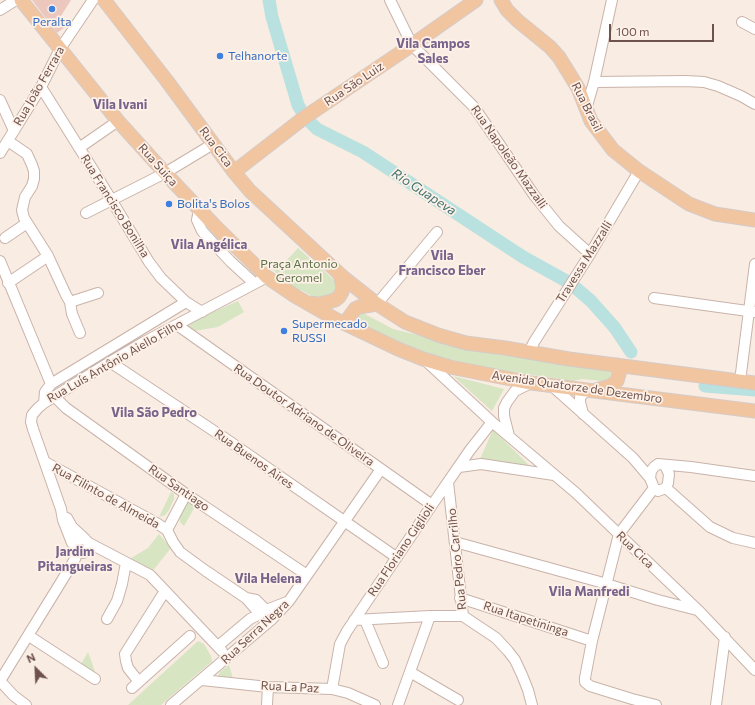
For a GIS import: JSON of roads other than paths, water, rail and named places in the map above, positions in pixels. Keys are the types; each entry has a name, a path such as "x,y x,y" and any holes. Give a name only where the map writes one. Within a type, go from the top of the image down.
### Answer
{"main road":[{"name":"Rua Suiça","path":"21,0 118,121 199,210 267,277 312,305"},
{"name":"Rua Cica","path":"104,0 250,191 342,276"},
{"name":"Rua São Luiz","path":"234,172 299,122 476,0"},
{"name":"Rua Brasil","path":"501,0 518,21 559,57 578,88 586,109 598,132 613,150 639,171 689,204 715,214 755,220"},
{"path":"342,276 377,304 405,322 438,335 466,343 755,383"},
{"path":"312,305 335,300 339,297 342,292 342,276"},
{"path":"345,323 359,306 377,304"},
{"name":"Avenida Quatorze de Dezembro","path":"312,305 398,349 423,359 450,367 531,383 755,411"},
{"path":"594,390 610,386 617,381 620,374 618,365"}],"street":[{"path":"0,10 16,0"},
{"name":"Rua João Ferrara","path":"0,153 41,87 60,49 93,0"},
{"name":"Rua Napoleão Mazzalli","path":"390,0 412,45 474,107 500,142 534,195 560,226 590,254"},
{"path":"586,109 594,82 612,0"},
{"path":"742,22 755,29"},
{"path":"594,82 704,82 718,86 755,104"},
{"name":"Rua Francisco Bonilha","path":"41,87 153,267 161,278 186,302 202,312"},
{"path":"0,100 14,131"},
{"path":"79,148 118,121"},
{"path":"8,141 27,154 34,171 34,179 22,205 24,218 48,256 70,302 72,314 80,333"},
{"path":"86,213 165,173 213,144"},
{"name":"Travessa Mazzalli","path":"529,352 590,254 639,171"},
{"path":"199,210 197,220 202,231 225,256 254,283"},
{"path":"5,238 27,223"},
{"path":"377,304 437,232"},
{"path":"8,283 48,256"},
{"path":"0,261 51,384"},
{"path":"740,381 752,312 755,264"},
{"name":"Rua Luís Antônio Aiello Filho","path":"44,462 33,429 32,415 44,403 110,362 267,277"},
{"path":"70,302 98,292"},
{"path":"654,298 752,312"},
{"path":"44,403 44,392 51,384 186,302"},
{"name":"Rua Doutor Adriano de Oliveira","path":"177,325 342,440 432,505"},
{"name":"Rua Cica","path":"423,359 492,422 576,493 698,610 755,670"},
{"name":"Rua Buenos Aires","path":"110,362 226,439 396,557"},
{"path":"509,436 504,416 504,408 515,391 531,383"},
{"path":"551,385 633,458 658,490 666,488"},
{"path":"583,414 580,397 585,392 594,390"},
{"name":"Rua Santiago","path":"55,397 66,408 186,494 307,575"},
{"name":"Rua Floriano Giglioli","path":"332,689 340,644 346,631 470,450 492,422"},
{"path":"470,450 473,458 481,464"},
{"path":"633,458 664,468"},
{"path":"44,462 62,509 72,543 83,553 87,551 90,546 87,541"},
{"name":"Rua Filinto de Almeida","path":"44,462 167,530"},
{"path":"459,467 481,464 554,475"},
{"path":"656,705 632,702 590,686 586,682 585,678 592,641 618,534 652,483 651,471 654,467 691,467 755,476"},
{"path":"664,468 668,483 666,488"},
{"name":"Rua Serra Negra","path":"171,705 228,658 271,620 289,601 381,469"},
{"name":"Rua Pedro Carrilho","path":"448,482 463,616 496,638 508,650 515,660 522,675 532,705"},
{"path":"666,488 710,527 733,538 755,543"},
{"path":"186,494 167,530 173,542 180,552 206,571 246,598 256,600 263,612 271,620"},
{"path":"62,509 72,527 87,541 150,575 228,658"},
{"path":"455,542 698,610"},
{"path":"26,705 14,696 0,681 75,559 77,549"},
{"path":"107,618 118,600 126,563"},
{"path":"165,591 125,654 128,668 136,685 190,636"},
{"name":"Rua Itapetininga","path":"460,598 592,641"},
{"path":"218,646 250,619 289,601"},
{"path":"354,620 430,616 463,616"},
{"path":"398,705 430,616"},
{"path":"365,620 383,662"},
{"path":"29,636 95,679"},
{"path":"716,705 725,637"},
{"path":"410,672 458,700"},
{"name":"Rua La Paz","path":"202,680 268,687 332,689 348,693 375,705"},
{"path":"267,705 268,687"}],"waterway":[{"name":"Rio Guapeva","path":"269,0 272,17 298,105 305,117 317,129 363,152 523,257 570,283 591,301 615,328 631,352"},
{"name":"Rio Guapeva","path":"705,386 755,390"}],"place":[{"name":"Peralta","path":"52,9"},
{"name":"Telhanorte","path":"220,56"},
{"name":"Bolita's Bolos","path":"169,204"},
{"name":"Supermecado RUSSI","path":"284,331"}],"district":[{"name":"Vila Campos Sales","path":"433,52"},
{"name":"Vila Ivani","path":"120,105"},
{"name":"Vila Angélica","path":"209,245"},
{"name":"Vila Francisco Eber","path":"442,264"},
{"name":"Vila São Pedro","path":"154,413"},
{"name":"Jardim Pitangueiras","path":"75,560"},
{"name":"Vila Helena","path":"268,579"},
{"name":"Vila Manfredi","path":"589,592"}],"park label":[{"name":"Praça Antonio Geromel","path":"299,271"}]}
